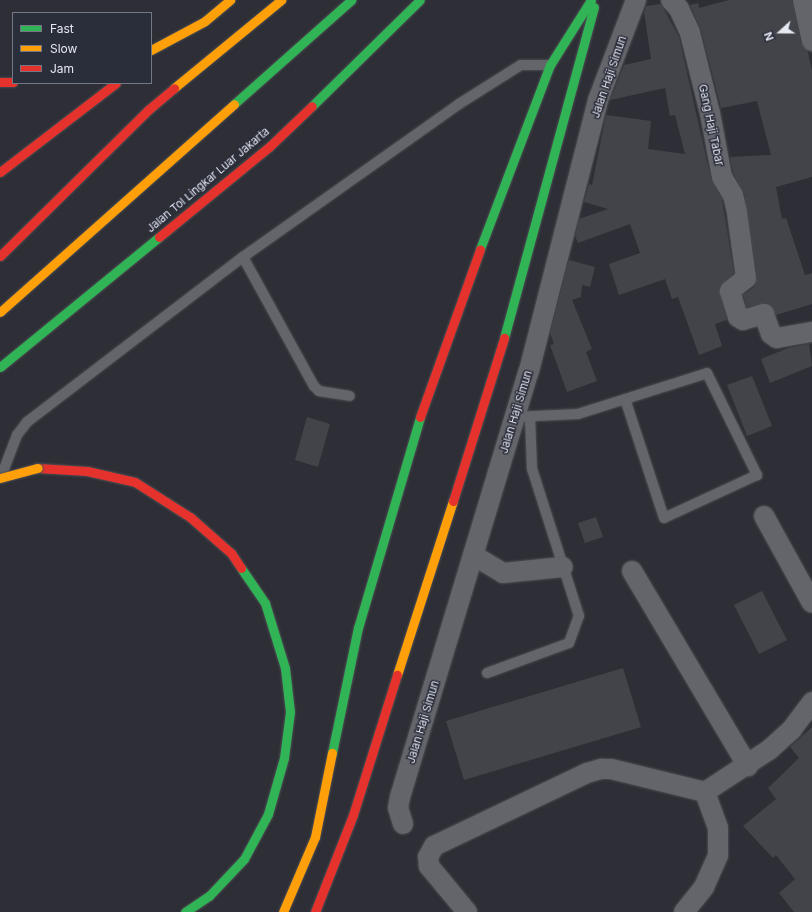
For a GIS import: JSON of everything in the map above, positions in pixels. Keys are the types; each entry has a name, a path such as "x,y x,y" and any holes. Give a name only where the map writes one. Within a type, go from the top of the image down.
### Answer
{"highway":[{"path":"152,50 205,21 230,0"},
{"path":"0,256 148,110 282,0"},
{"path":"0,312 351,0"},
{"name":"Jalan Tol Lingkar Luar Jakarta","path":"0,367 270,147 420,0"},
{"path":"283,912 315,837 358,628 402,470 460,300 550,65 591,0"},
{"path":"315,912 353,815 519,292 596,0"},
{"path":"152,56 179,36"},
{"path":"0,82 12,82"},
{"path":"0,172 115,84"},
{"path":"0,478 38,468 87,471 135,482 190,517 231,553 265,603 285,668 289,697 290,712 284,758 268,814 244,859 209,896 185,912"}],"street":[{"name":"Jalan Haji Simun","path":"403,824 398,808 400,797 473,555 522,417 529,371 598,100 636,0"},
{"name":"Gang Haji Tabar","path":"671,0 679,8 690,33 710,113 722,176 732,195 737,213 746,278 730,291 738,317 743,320 764,314 771,334 777,338 811,336"},
{"path":"803,0 812,41"},
{"path":"764,516 812,603"},
{"path":"473,555 503,573 563,567"},
{"path":"632,571 748,766"},
{"path":"467,912 429,866 428,857 434,846 587,773 601,770 611,769 705,792 748,766 792,729 812,702"},
{"path":"684,912 704,887 718,855 718,828 705,792"}],"lane":[{"path":"0,481 17,435 27,422 243,257 459,104 521,65 550,65"},
{"path":"243,257 314,386 319,391 350,396"},
{"path":"487,673 569,643 579,616 532,469 522,417 578,414 625,399 707,373 757,475 664,518 625,399"}],"building":[{"path":"729,0 792,0 801,43 808,52 812,71 812,177 776,187 782,219 786,218 805,275 812,273 812,304 776,315 767,303 747,307 743,295 754,287 757,276 744,193 733,173 730,157 771,155 757,101 721,108 701,30 690,5 698,3 699,8"},
{"path":"661,4 679,37 711,179 722,199 734,273 719,288 727,320 715,324 722,346 699,355 678,297 672,299 665,279 619,295 609,264 640,253 630,224 578,243 575,236 579,219 608,209 584,202 589,184 592,185 606,115 651,121 648,149 685,154 675,115 670,116 665,88 610,100 624,65 651,59 644,12 646,6"},
{"path":"569,260 595,267 590,287 582,285 581,297 572,300 592,349 586,352 597,381 567,392 550,345 554,344 550,333"},
{"path":"809,344 812,366 770,383 761,359 788,348"},
{"path":"752,376 772,426 747,436 727,385"},
{"path":"307,417 330,424 318,467 295,460"},
{"path":"596,517 603,537 585,543 578,523"},
{"path":"762,591 787,640 759,654 734,605"},
{"path":"623,668 641,727 464,780 446,721"},
{"path":"812,727 812,912 794,912 779,893 795,879 776,855 773,858 743,826 776,799 768,788 799,758 790,747"}],"traffic: fast":[{"path":"234,104 351,0"},
{"path":"312,106 420,0"},
{"path":"480,249 550,65 591,0"},
{"path":"504,338 594,7"},
{"path":"0,367 159,237"},
{"path":"332,753 358,628 420,417"},
{"path":"185,912 209,896 244,859 268,814 284,758 290,712 285,668 265,603 241,568"}],"traffic: slow":[{"path":"152,49 205,21 230,0"},
{"path":"174,88 281,0"},
{"path":"0,312 234,104"},
{"path":"0,478 38,468"},
{"path":"397,675 453,501"},
{"path":"283,912 315,837 332,753"}],"traffic: jam":[{"path":"0,82 12,82"},
{"path":"0,172 115,84"},
{"path":"0,256 148,110 174,88"},
{"path":"159,237 269,147 312,106"},
{"path":"420,417 480,249"},
{"path":"453,501 504,338"},
{"path":"38,468 87,471 135,482 190,517 231,553 241,568"},
{"path":"315,912 353,815 397,675"}]}
